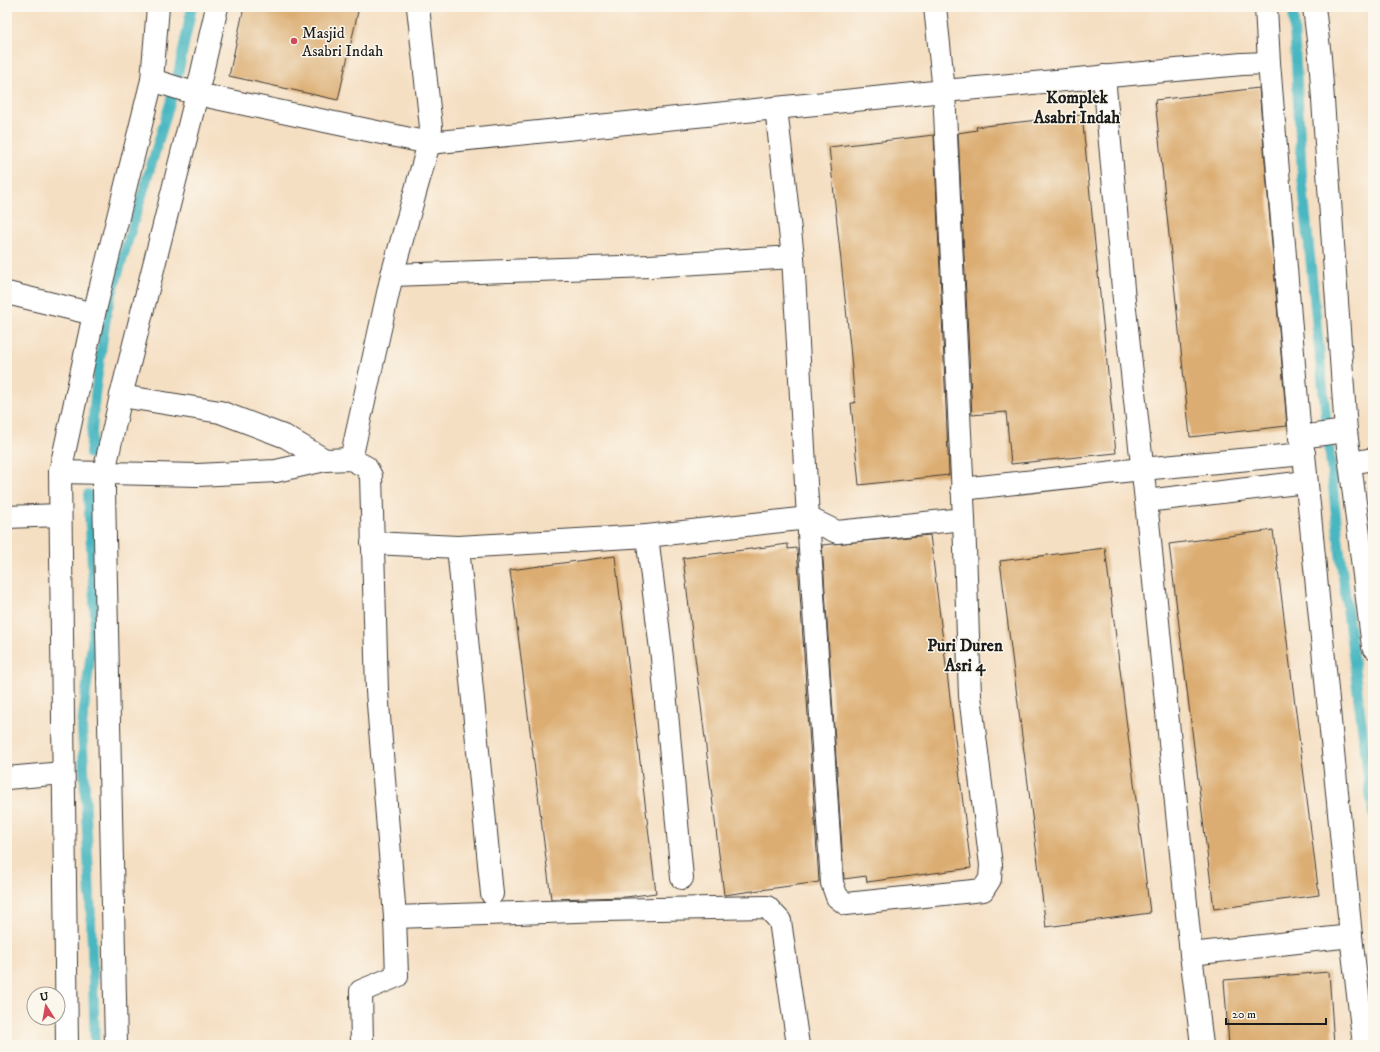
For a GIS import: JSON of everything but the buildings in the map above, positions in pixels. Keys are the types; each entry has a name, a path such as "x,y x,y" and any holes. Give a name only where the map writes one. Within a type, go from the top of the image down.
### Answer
{"street":[{"path":"67,1045 60,472 94,314 152,80 158,7"},
{"path":"116,1045 104,472 121,396 197,94 217,7"},
{"path":"351,459 392,275 429,143 430,126 418,7"},
{"path":"776,108 793,257 808,518 832,883 837,897 846,904 983,890 990,879 991,865 970,696 964,519 944,91 935,7"},
{"path":"1266,7 1269,64 1305,442 1306,482 1351,936 1364,1045"},
{"path":"1314,7 1320,56 1341,432 1351,463 1372,633"},
{"path":"152,80 197,94 429,143 944,91 1242,64 1269,64"},
{"path":"1104,76 1124,300 1146,501 1190,954 1202,1045"},
{"path":"392,275 650,266 793,257"},
{"path":"7,293 94,314"},
{"path":"121,396 220,412 286,437 325,460"},
{"path":"962,489 1142,469 1305,442 1341,432"},
{"path":"60,472 198,475 276,471 325,460 351,459 366,467 371,476 377,691 395,917 397,976 361,991 362,1045"},
{"path":"1351,463 1373,459"},
{"path":"1146,501 1306,482"},
{"path":"7,517 60,515"},
{"path":"372,543 458,547 647,536 808,518 837,532 964,519"},
{"path":"647,536 662,658 682,878"},
{"path":"458,547 492,894"},
{"path":"7,778 63,773"},
{"path":"395,917 604,910 767,907 780,921 798,1045"},
{"path":"1190,954 1351,936"}],"waterway":[{"path":"177,79 192,7"},
{"path":"1293,7 1302,176 1322,378 1339,545 1373,814"},
{"path":"90,454 95,395 107,310 172,97"},
{"path":"88,494 95,617 82,726 95,1045"}],"place":[{"name":"Masjid Asabri Indah","path":"294,41"}],"district":[{"name":"Komplek Asabri Indah","path":"1077,107"},
{"name":"Puri Duren Asri 4","path":"965,655"}]}
